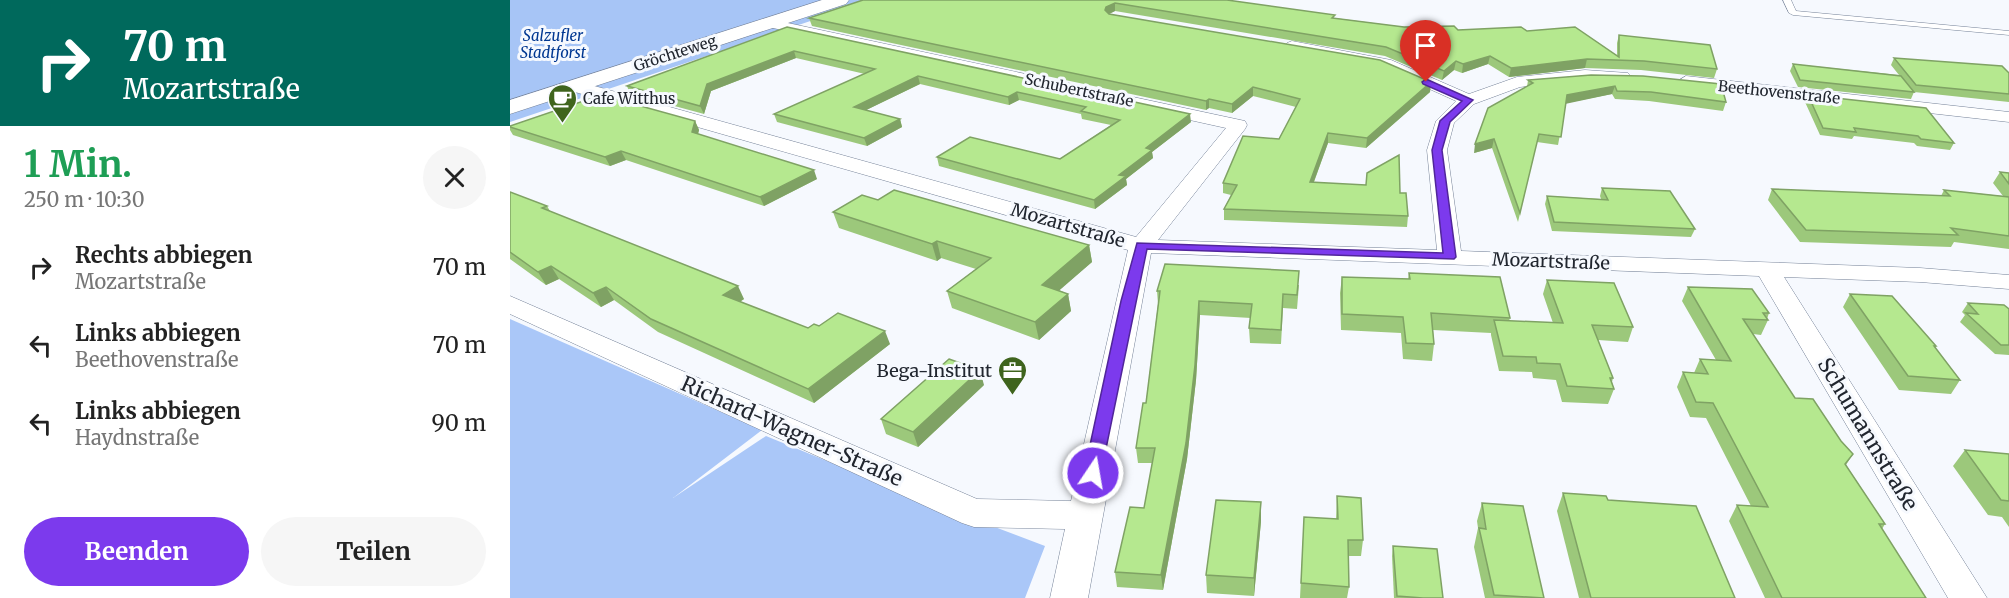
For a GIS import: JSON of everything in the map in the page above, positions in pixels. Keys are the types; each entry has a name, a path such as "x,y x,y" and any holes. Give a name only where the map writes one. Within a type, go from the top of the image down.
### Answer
{"street":[{"name":"Gröchteweg","path":"510,108 840,0"},
{"name":"Schubertstraße","path":"769,23 1238,125 1141,246"},
{"path":"1279,44 1385,63 1468,100"},
{"path":"1450,257 1437,150 1445,121 1468,100 1517,82 1585,75 1641,77"},
{"name":"Beethovenstraße","path":"1665,79 2009,117"},
{"name":"Mozartstraße","path":"574,86 1141,246 1920,275 2009,282"},
{"path":"1069,598 1084,515 1141,246"},
{"name":"Schumannstraße","path":"1767,270 1968,598"},
{"name":"Richard-Wagner-Straße","path":"510,304 974,513 1084,515"}],"lane":[{"path":"1787,0 1793,13 2009,33"}],"shaded area":[{"path":"510,319 762,430 673,498 766,436 910,495 1045,546 1025,598 510,598"}],"green space":[{"name":"Salzufler Stadtforst","path":"510,0 829,0 510,103"},
{"path":"849,0 873,0 510,122 510,113"}],"building":[{"path":"863,0 1227,0 1335,15 1332,18 1404,27 1454,26 1458,30 1521,27 1527,31 1575,27 1619,57 1619,35 1710,45 1717,69 1644,61 1587,59 1511,68 1490,56 1463,64 1456,61 1444,71 1386,47 1115,3 1106,7 1105,10 1109,14 1380,60 1431,82 1367,138 1328,133 1310,182 1366,185 1367,173 1399,155 1400,193 1406,193 1408,216 1224,209 1237,185 1223,183 1243,136 1279,139 1300,99 1253,87 1232,104 1209,99 1206,101 809,18"},
{"path":"787,27 1190,114 1146,148 1152,150 1119,175 1126,176 1094,200 937,157 970,137 1060,159 1120,120 1081,111 1086,107 1017,92 1008,97 918,76 854,107 900,119 864,138 774,114 875,69 794,51 707,84 700,106 627,86"},
{"path":"1894,58 2002,66 2009,73 2009,94 1916,85"},
{"path":"1793,64 1901,76 1914,92 1800,80"},
{"path":"1591,75 1643,76 1721,84 1726,102 1651,92 1617,91 1615,86 1567,95 1561,137 1539,134 1520,213 1494,139 1475,144 1488,108 1533,83 1528,80"},
{"path":"601,95 695,121 692,132 814,170 760,197 621,151 605,157 510,127"},
{"path":"1808,95 1926,108 1954,143 1854,128 1856,132 1823,128"},
{"path":"2000,172 2009,173 2009,184"},
{"path":"1602,188 1670,191 1695,229 1554,222 1547,196 1608,200"},
{"path":"1772,189 1950,196 1944,190 2009,197 2009,236 1951,228 1958,235 1806,230"},
{"path":"894,190 1089,245 1042,285 1068,294 1035,322 947,291 991,258 937,241 932,244 833,212 862,195 878,200"},
{"path":"510,192 547,206 542,208 738,286 723,295 808,328 814,324 819,326 838,313 885,331 808,389 651,319 606,287 593,293 551,266 538,272 510,252"},
{"path":"1165,264 1299,271 1297,295 1283,294 1281,330 1249,328 1252,304 1199,301 1195,365 1186,443 1161,575 1115,572 1130,507 1144,508 1155,448 1136,448 1143,403 1146,403 1160,291 1157,291"},
{"path":"1409,273 1500,277 1510,318 1431,313 1434,344 1406,343 1403,317 1342,314 1342,277 1410,279"},
{"path":"1547,280 1614,283 1633,327 1592,325 1613,378 1610,378 1614,389 1567,386 1560,364 1537,363 1536,357 1503,356 1494,320 1563,323"},
{"path":"1688,287 1752,289 1769,313 1763,313 1768,320 1743,319 1795,398 1813,399 1841,441 1853,454 1845,464 1885,524 1879,524 1926,598 1782,598 1737,505 1768,507 1713,403 1696,402 1683,372 1708,374 1700,359 1731,361"},
{"path":"1850,294 1892,296 1936,346 1934,346 1960,380 1908,376"},
{"path":"1968,303 2004,305 2009,309 2009,345 2001,345 1966,313 1978,314"},
{"path":"949,359 980,370 913,432 881,419"},
{"path":"1965,450 2009,454 2009,501 2001,500"},
{"path":"1563,493 1606,496 1608,500 1696,506 1735,598 1591,598"},
{"path":"1337,496 1361,498 1363,540 1348,540 1349,587 1301,583 1304,517 1338,519"},
{"path":"1216,500 1261,502 1254,578 1206,575"},
{"path":"1482,503 1523,506 1544,598 1494,595 1479,528 1486,529"},
{"path":"1393,546 1437,549 1443,598 1397,596"}],"place":[{"name":"Cafe Witthus","path":"562,124"},
{"name":"Bega-Institut","path":"1013,396"}],"route":[{"path":"1093,473 1141,246 1450,257 1437,150 1445,121 1468,100 1426,82"}]}
